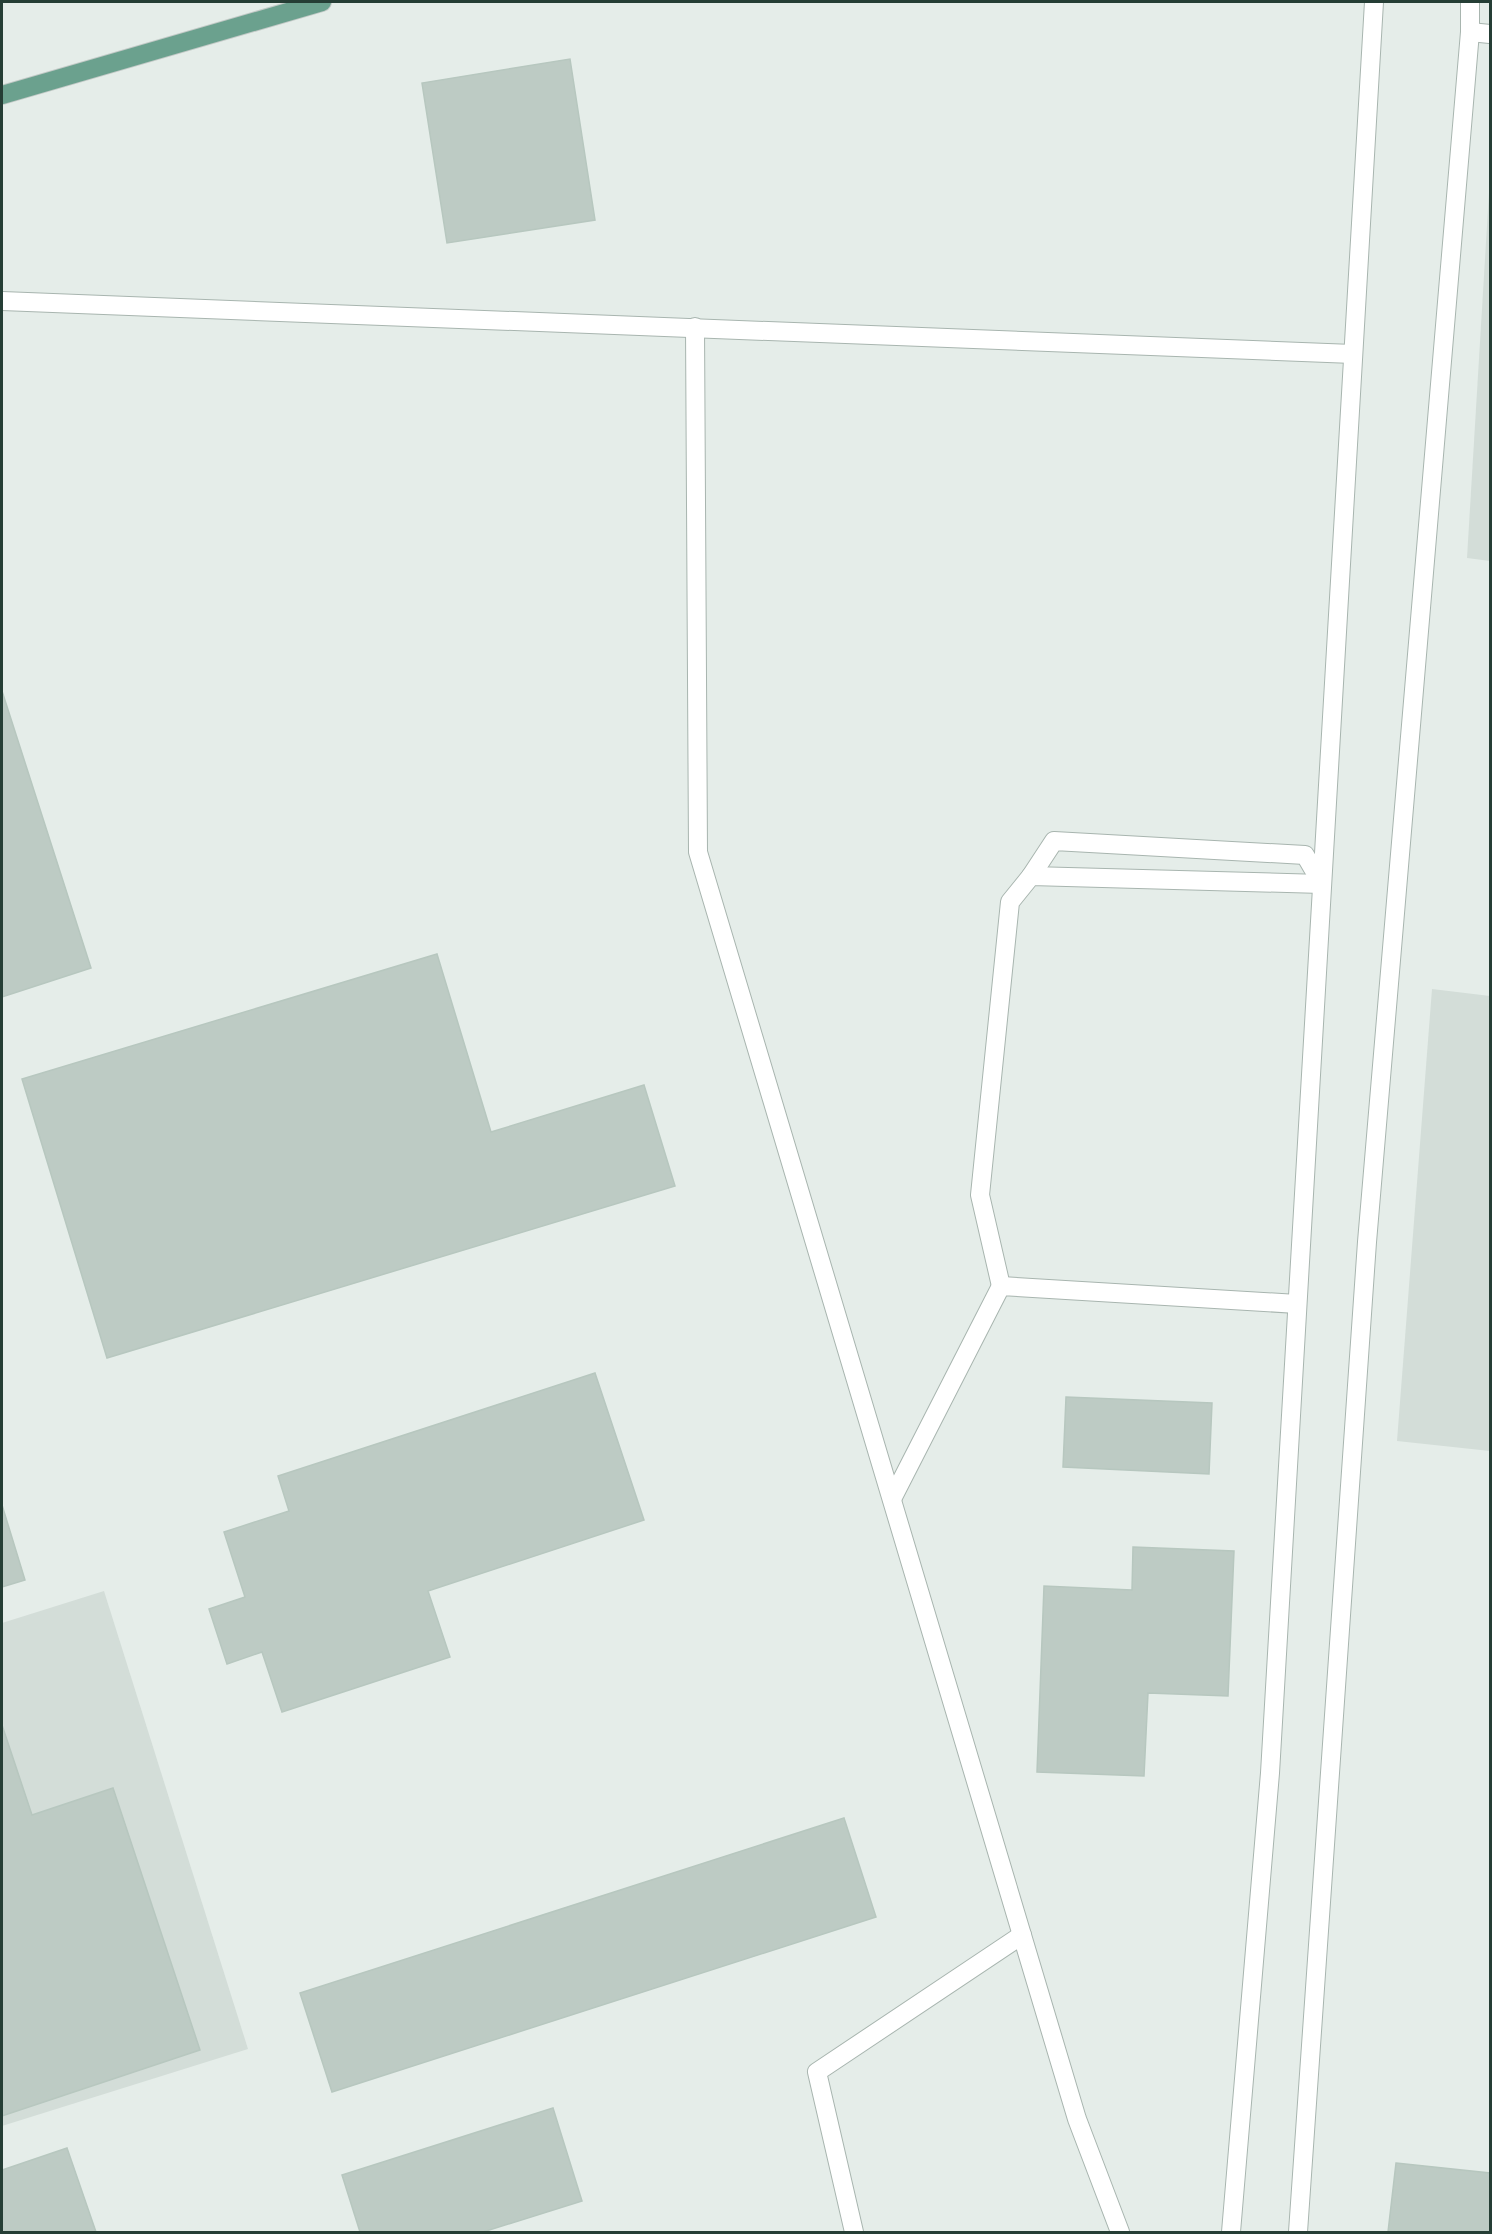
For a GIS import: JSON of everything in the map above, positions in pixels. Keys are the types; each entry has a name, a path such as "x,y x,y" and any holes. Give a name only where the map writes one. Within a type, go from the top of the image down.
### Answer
{"main road":[{"path":"2,96 322,2"}],"street":[{"path":"1231,2232 1270,1773 1374,2"},
{"path":"1298,2232 1367,1242 1470,32 1470,2"},
{"path":"1470,32 1491,34"},
{"path":"2,302 1353,354"},
{"path":"695,327 698,852 1077,2119 1120,2232"},
{"path":"892,1499 1001,1286 980,1195 1010,902 1031,876 1054,841 1305,855 1322,884"},
{"path":"1031,876 1322,884"},
{"path":"1001,1286 1297,1304"},
{"path":"855,2232 817,2072 1022,1935"}],"shaded area":[{"path":"1490,176 1490,561 1467,558"},
{"path":"1432,989 1490,996 1490,1451 1397,1441"},
{"path":"104,1591 248,2049 2,2126 2,1623"}],"building":[{"path":"570,59 595,220 447,243 422,83"},
{"path":"2,691 91,968 2,997"},
{"path":"437,954 491,1132 644,1085 675,1186 107,1358 22,1079"},
{"path":"595,1373 644,1520 428,1591 450,1657 282,1712 262,1652 227,1664 209,1609 245,1597 224,1532 289,1511 278,1476"},
{"path":"1066,1397 1212,1403 1209,1474 1063,1467"},
{"path":"2,1505 25,1580 2,1587"},
{"path":"1133,1547 1234,1551 1228,1696 1148,1693 1144,1776 1037,1772 1044,1586 1132,1590"},
{"path":"2,1725 32,1815 113,1788 200,2050 2,2116"},
{"path":"844,1818 876,1917 332,2092 300,1993"},
{"path":"553,2108 582,2201 483,2232 360,2232 342,2175"},
{"path":"67,2148 96,2232 2,2232 2,2170"},
{"path":"1396,2163 1490,2173 1490,2232 1388,2232"}]}
